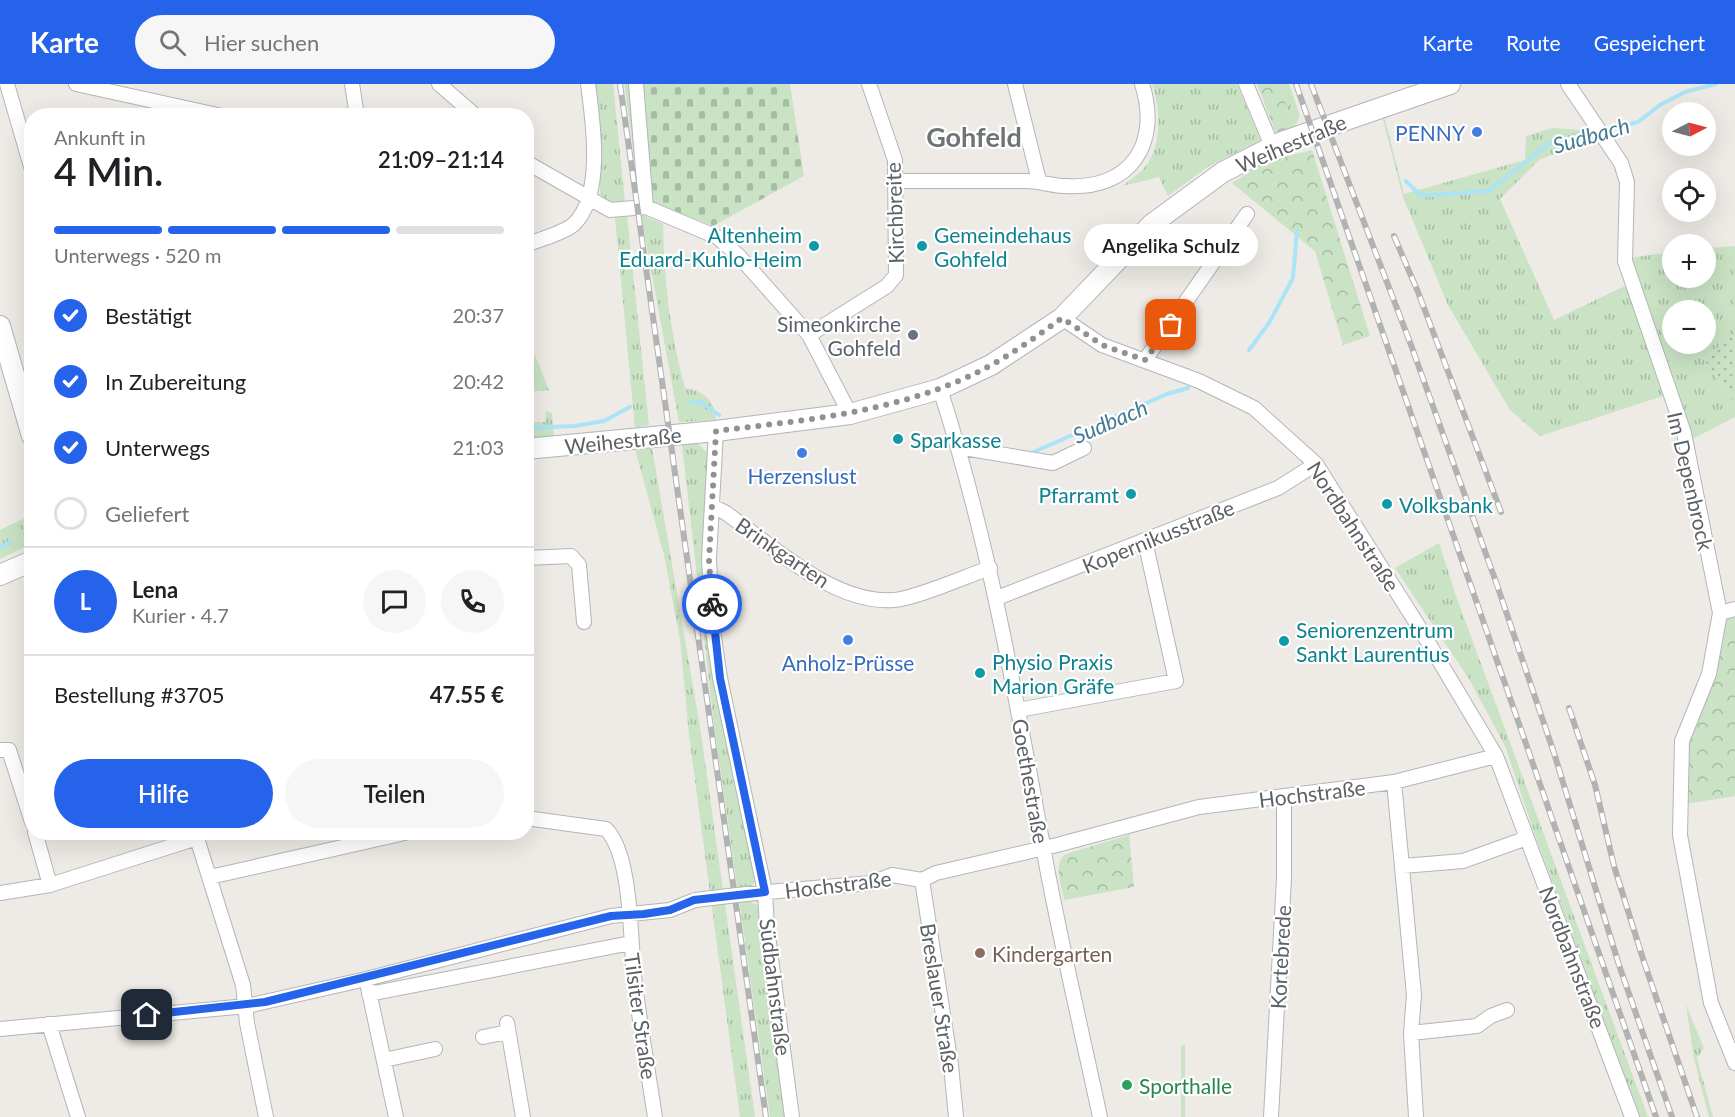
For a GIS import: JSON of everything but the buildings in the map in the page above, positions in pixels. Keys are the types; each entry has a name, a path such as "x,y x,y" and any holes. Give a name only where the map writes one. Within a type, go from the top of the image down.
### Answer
{"main road":[{"name":"Weihestraße","path":"534,449 716,431 850,414 940,389 991,365 1062,318 1152,224 1223,172 1272,146 1449,84"},
{"path":"0,326 24,408"},
{"path":"0,575 24,564"}],"street":[{"path":"7,84 24,142"},
{"path":"81,84 187,108"},
{"path":"352,84 356,108"},
{"path":"439,84 467,108"},
{"path":"534,242 573,225 589,197 594,167 593,120 588,84"},
{"path":"636,84 646,207"},
{"name":"Kirchbreite","path":"809,334 887,286 896,275 897,181 889,138 869,84"},
{"path":"1015,84 1039,181"},
{"path":"897,181 1039,181 1066,186 1093,184 1112,178 1128,168 1140,155 1148,127 1146,97 1142,84"},
{"path":"1246,84 1272,146"},
{"name":"Im Depenbrock","path":"1568,84 1621,163 1627,182 1625,261 1684,433 1720,613 1709,674 1682,741 1680,835 1711,1003 1735,1063"},
{"path":"534,166 610,210 646,207 717,237 738,255 809,334 850,414"},
{"path":"1145,360 1247,214"},
{"name":"Nordbahnstraße","path":"1062,318 1102,345 1199,381 1254,408 1316,464 1419,627 1496,756 1632,1117"},
{"name":"Goethestraße","path":"940,389 958,447 997,598 1044,849 1100,1117"},
{"name":"Südbahnstraße","path":"716,431 714,507 709,560 713,631 720,678 765,892 767,928 792,1117"},
{"path":"958,447 1053,463 1084,448"},
{"name":"Kopernikusstraße","path":"997,598 1278,488 1316,464"},
{"name":"Brinkgarten","path":"714,507 726,513 822,581 860,598 896,600 990,568"},
{"path":"1018,710 1176,681 1145,541"},
{"path":"534,558 571,556 579,565 584,622"},
{"path":"1720,613 1735,609"},
{"path":"0,750 9,750 24,797"},
{"name":"Hochstraße","path":"0,1029 247,1006 366,979 611,916 670,910 694,900 871,883 892,875 922,880 936,873 1044,849 1199,807 1394,782 1496,756"},
{"path":"1394,782 1414,995 1411,1034 1416,1117"},
{"name":"Kortebrede","path":"1271,1117 1284,878 1284,796"},
{"name":"Tilsiter Straße","path":"534,819 606,829 615,838 630,915 631,943 655,1117"},
{"path":"1403,866 1462,861 1527,838"},
{"path":"37,840 50,885"},
{"path":"0,893 50,885 181,840"},
{"path":"198,840 243,985 266,1117"},
{"path":"210,877 346,840"},
{"name":"Breslauer Straße","path":"922,880 951,1065 956,1117"},
{"path":"369,994 631,943"},
{"path":"366,979 396,1117"},
{"path":"1411,1034 1478,1026 1491,1016 1507,1010"},
{"path":"49,1024 78,1117"},
{"path":"483,1037 508,1028 523,1117"},
{"path":"384,1060 435,1049"}],"green space":[{"path":"594,84 613,84 625,203 605,201 600,192 600,128"},
{"path":"624,84 633,84 640,202 625,89"},
{"path":"640,84 790,84 804,176 713,226 650,201"},
{"path":"1152,84 1237,84 1261,141 1209,166 1168,196 1159,177 1123,186 1146,166 1156,145 1158,113"},
{"path":"1257,84 1280,84 1293,129 1276,133"},
{"path":"1280,84 1289,84 1300,116 1293,129"},
{"path":"1382,116 1384,116 1404,194 1525,160 1526,136 1552,128 1581,130 1589,124 1599,136 1539,160 1500,199 1554,320 1629,284 1622,259 1662,253 1662,288 1716,288 1716,247 1735,246 1735,333 1716,350 1716,300 1662,300 1662,354 1711,354 1704,360 1735,404 1735,417 1681,445 1666,395 1540,436 1510,410 1448,305 1403,197"},
{"path":"1312,150 1370,336 1343,345 1315,251 1232,183 1267,161"},
{"path":"641,214 663,224 669,307 675,347 685,388 703,394 707,398 713,407 716,420 679,422"},
{"path":"627,216 649,425 635,428 615,218"},
{"path":"1735,333 1735,404 1704,360 1711,354 1716,354 1716,350"},
{"path":"534,353 549,390 534,391"},
{"path":"546,411 552,413 554,437 534,439 534,422 545,422"},
{"path":"697,443 710,455 716,679 755,881 750,889 752,903 760,906 786,1117 770,1117 714,724 682,445"},
{"path":"652,448 700,727 755,1117 740,1117 689,735 680,639 664,555 635,449"},
{"path":"24,518 24,547 0,559 0,530"},
{"path":"1439,543 1456,596 1648,1117 1640,1117 1535,835 1505,746 1469,679 1395,568"},
{"path":"1735,614 1735,796 1685,804 1685,742 1716,676 1724,617"},
{"path":"1129,835 1134,887 1064,900 1059,869 1062,858 1066,854"},
{"path":"1686,1005 1704,1048 1697,1058 1713,1117 1709,1117 1694,1059"},
{"path":"1181,1045 1185,1045 1185,1117 1181,1117"}],"waterway":[{"name":"Sudbach","path":"1406,181 1421,196 1489,191 1548,144 1638,122 1660,105 1685,92 1716,84"},
{"name":"Sudbach","path":"1249,350 1269,323 1293,278 1297,230"},
{"name":"Sudbach","path":"1031,453 1167,394 1188,388"},
{"name":"Sudbach","path":"691,403 701,402 719,415"},
{"name":"Sudbach","path":"534,428 575,426 604,421 630,407"},
{"name":"Sudbach","path":"0,547 11,542"}],"railway":[{"path":"620,84 766,1117"},
{"path":"1296,84 1656,1117"},
{"path":"1311,84 1411,345 1496,582 1554,753 1619,965 1672,1117"},
{"path":"1394,236 1418,292 1501,512"},
{"path":"1569,708 1595,785 1614,866 1643,959 1697,1117"}],"way so far":[{"path":"712,604 709,560 714,507 716,431 850,414 940,389 991,365 1022,347 1062,318 1102,345 1145,360 1171,325"}],"place":[{"name":"PENNY","path":"1477,132"},
{"name":"Altenheim Eduard-Kuhlo-Heim","path":"814,246"},
{"name":"Gemeindehaus Gohfeld","path":"922,246"},
{"name":"Angelika Schulz","path":"1171,325"},
{"name":"Simeonkirche Gohfeld","path":"913,335"},
{"name":"Sparkasse","path":"898,439"},
{"name":"Herzenslust","path":"802,453"},
{"name":"Pfarramt","path":"1131,494"},
{"name":"Volksbank","path":"1387,504"},
{"name":"Anholz-Prüsse","path":"848,640"},
{"name":"Seniorenzentrum Sankt Laurentius","path":"1284,641"},
{"name":"Physio Praxis Marion Gräfe","path":"980,673"},
{"name":"Kindergarten","path":"980,953"},
{"name":"Sporthalle","path":"1127,1085"}],"district":[{"name":"Gohfeld","path":"974,136"}],"route":[{"path":"147,1015 247,1006 366,979 611,916 670,910 694,900 765,892 720,678 713,631 712,604"}]}
